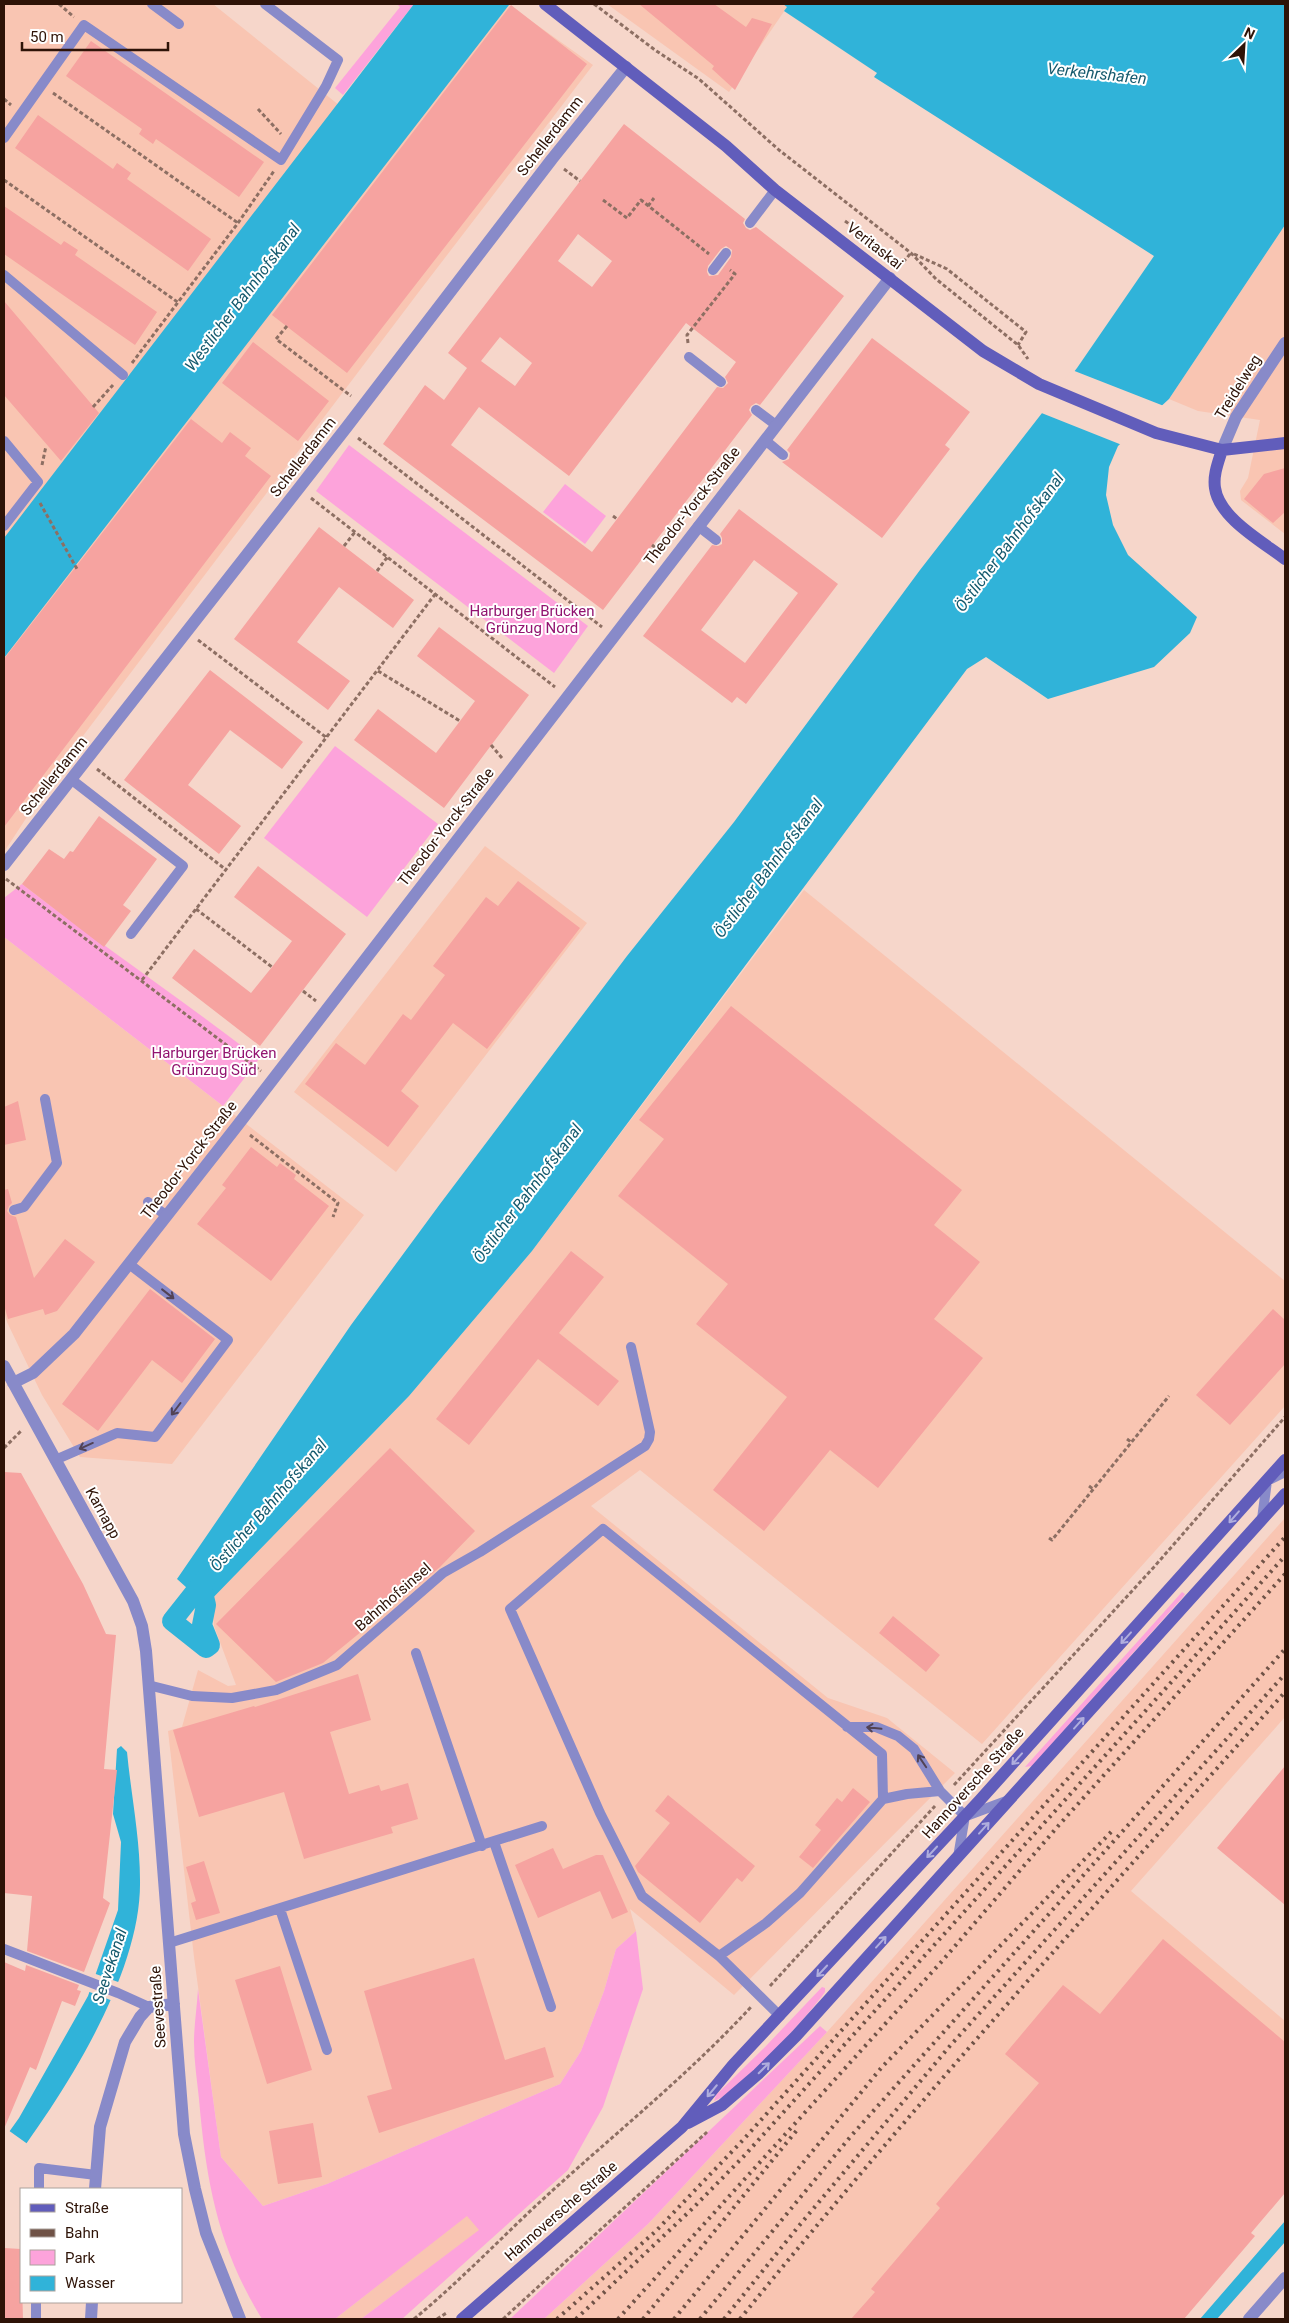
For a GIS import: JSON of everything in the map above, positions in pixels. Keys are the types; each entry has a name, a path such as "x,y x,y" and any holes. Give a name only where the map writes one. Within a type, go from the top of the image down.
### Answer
{"main road":[{"name":"Veritaskai","path":"544,4 726,146 775,190 983,352 1014,372 1152,432 1222,450"},
{"path":"1285,443 1222,450 1215,475 1218,500 1235,521 1285,559"},
{"name":"Hannoversche Straße","path":"462,2319 682,2127 733,2065 965,1816 1285,1460"},
{"name":"Hannoversche Straße","path":"682,2127 722,2106 796,2036 1285,1494"}],"street":[{"name":"Schellerdamm","path":"4,865 88,761 552,159 626,67"},
{"name":"Theodor-Yorck-Straße","path":"14,1383 33,1372 74,1334 237,1126 271,1079 890,278"},
{"name":"Treidelweg","path":"1222,450 1236,417 1285,343"},
{"name":"Karnapp","path":"4,1366 132,1601 142,1626 148,1685"},
{"name":"Seevestraße","path":"148,1685 184,2134 206,2234 240,2319"},
{"path":"95,2188 100,2128 125,2042 140,2017 149,2007 174,2004"},
{"path":"1254,2317 1285,2278"},
{"path":"91,2319 92,2303"}],"lane":[{"path":"152,4 178,24"},
{"path":"4,138 84,25 281,160 326,86 338,60 265,4"},
{"path":"750,222 775,190"},
{"path":"4,275 123,375"},
{"path":"690,357 721,382"},
{"path":"756,410 776,425"},
{"path":"764,440 783,455"},
{"path":"4,441 38,482 4,526"},
{"path":"698,526 716,540"},
{"path":"72,780 183,866 131,934"},
{"path":"14,1210 24,1207 57,1163 45,1099"},
{"path":"148,1202 167,1216"},
{"path":"55,1460 117,1433 155,1437 228,1340 129,1264"},
{"name":"Bahnhofsinsel","path":"148,1685 192,1696 232,1698 276,1690 337,1665 443,1573 637,1452 649,1439 650,1432 631,1347"},
{"path":"1262,1519 1267,1481 1285,1472"},
{"path":"780,2016 719,1956 642,1896 600,1813 510,1609 603,1529 882,1754 883,1799"},
{"path":"416,1653 482,1846"},
{"path":"847,1727 876,1727 898,1736 914,1749 942,1794 965,1816"},
{"path":"719,1956 766,1923 800,1893 883,1799 907,1794 942,1794"},
{"path":"965,1816 1011,1799"},
{"path":"958,1857 965,1816"},
{"path":"169,1943 542,1826"},
{"path":"494,1842 550,2007"},
{"path":"280,1909 327,2050"},
{"path":"4,1949 149,2007"},
{"path":"39,2188 39,2168 96,2175"},
{"path":"36,2303 36,2319"}],"path":[{"path":"594,4 655,50 699,79 780,150 911,252 936,279 1012,340"},
{"path":"42,86 238,223"},
{"path":"258,109 290,145"},
{"path":"93,407 123,375 178,303 238,223 281,160"},
{"path":"4,180 178,303"},
{"path":"648,206 654,198"},
{"path":"603,200 627,218 641,200 719,262"},
{"path":"911,252 947,269 1026,332 1018,345"},
{"path":"690,357 687,335 730,280"},
{"path":"287,326 276,339 364,405"},
{"path":"346,428 613,635"},
{"path":"32,489 77,569"},
{"path":"299,489 567,696"},
{"path":"613,516 617,519"},
{"path":"344,546 355,532"},
{"path":"377,571 388,556"},
{"path":"142,980 436,594"},
{"path":"187,632 327,738"},
{"path":"378,672 460,722"},
{"path":"88,761 225,869"},
{"path":"4,877 271,1079"},
{"path":"196,909 272,967"},
{"path":"237,1126 286,1166 338,1203 333,1217"},
{"path":"1049,1538 1052,1540 1169,1396"},
{"path":"414,2319 447,2292 541,2201 704,2054 760,1996 942,1794 1154,1567 1285,1417"},
{"path":"1127,1439 1131,1442"},
{"path":"4,1448 8,1443"},
{"path":"1089,1486 1093,1490"}],"shaded area":[{"path":"4,4 213,4 395,150 509,5 593,65 61,765 4,852"},
{"path":"607,4 783,4 787,7 729,92"},
{"path":"1285,225 1285,534 1241,500 1240,491 1248,478 1260,420 1198,411 1169,399"},
{"path":"485,846 587,923 396,1172 294,1092"},
{"path":"804,890 1285,1281 1285,1406 982,1744 640,1470 591,1506 828,1698 887,1718 955,1773 734,1995 630,1909 636,1931 616,1949 604,1991 581,2051 560,2084 327,2184 263,2206 221,2157 194,1957 168,1731 182,1727 198,1670 228,1686 236,1685 214,1626 213,1617 206,1605 409,1396 532,1251"},
{"path":"4,937 364,1215 172,1464 80,1457 42,1395 7,1322 4,1312"},
{"path":"1285,1518 1285,1717 1131,1891 1285,2021 1285,2184 1172,2319 544,2319 648,2224 827,2032"},
{"path":"467,2215 480,2230 361,2319 335,2319"}],"green space":[{"path":"397,4 414,4 343,95 335,88 400,7"},
{"name":"Harburger Brücken Grünzug Nord","path":"349,445 588,626 554,673 316,491"},
{"path":"565,484 606,516 585,544 543,512"},
{"path":"335,746 438,824 367,917 264,838"},
{"name":"Harburger Brücken Grünzug Süd","path":"22,884 259,1059 223,1106 4,937 4,898"},
{"path":"1182,1592 1185,1594 1183,1597 1032,1766 1025,1767"},
{"path":"636,1931 643,1989 603,2107 568,2170 402,2319 361,2319 479,2230 467,2216 335,2319 262,2319 247,2293 235,2266 225,2240 210,2186 194,2056 198,1989 221,2157 263,2206 327,2184 560,2084 581,2051 604,1991 616,1949"},
{"path":"822,1987 825,1988 825,1992 789,2035 739,2085 714,2101 716,2095"},
{"path":"820,2026 827,2032 648,2224 544,2319 510,2319"}],"water":[{"name":"Westlicher Bahnhofskanal","path":"414,4 509,5 4,658 4,538"},
{"path":"783,4 1285,4 1285,225 1169,399 1118,446 1109,467 1106,495 1113,525 1128,555 1197,617 1190,633 1154,667 1048,699 986,657 967,669 532,1251 409,1396 206,1605 177,1579 351,1325 627,956 734,822 920,570 1077,368 1154,256 874,77 877,73 784,11 787,7"},
{"path":"121,1746 127,1752 140,1864 137,1917 127,1956 113,1996 72,2074 4,2174 4,2139 19,2118 88,1996 118,1910 121,1842 113,1814 117,1749"},
{"path":"1285,2221 1285,2242 1217,2319 1200,2319"}],"pier":[{"path":"1072,370 1164,406 1122,445 1039,412"},
{"path":"93,1973 121,1983 113,2001 87,1991"},
{"path":"8,2130 29,2145 4,2177 4,2135"}],"building":[{"path":"639,4 714,4 746,27 752,18 772,24 735,90 712,69 714,66"},
{"path":"511,5 587,64 347,373 272,315"},
{"path":"91,41 264,162 239,197 156,139 153,144 139,134 142,129 66,76"},
{"path":"38,115 113,169 117,163 131,173 127,179 211,239 188,271 15,148"},
{"path":"624,124 745,219 743,223 746,228 750,230 756,227 844,296 760,405 756,403 751,406 749,410 752,415 603,610 383,444 425,385 444,400 467,368 448,353","holes":["578,234 612,261 592,287 558,261","726,246 732,250 731,257 718,275 709,276 707,272 708,266 721,249","686,323 736,362 725,377 728,383 723,388 717,387 592,552 451,445 479,407 569,476","500,337 532,363 515,386 481,361"]},
{"path":"4,206 61,245 64,241 78,250 75,255 157,312 135,345 4,254"},
{"path":"4,301 99,413 61,461 4,395"},
{"path":"872,338 970,412 945,445 950,449 882,538 782,462 789,459 790,453 787,450"},
{"path":"253,342 329,401 298,441 222,383"},
{"path":"191,419 222,443 230,432 251,448 245,456 271,476 4,827 4,659"},
{"path":"1285,468 1285,512 1273,523 1244,499 1264,474"},
{"path":"739,509 838,584 746,704 737,697 732,703 643,636 712,545 718,546 722,544 720,534","holes":["754,560 798,593 745,663 701,630"]},
{"path":"319,527 414,600 393,628 339,587 297,642 350,681 328,710 234,639"},
{"path":"439,627 529,695 444,808 354,740 378,709 436,753 475,701 417,656"},
{"path":"210,670 303,742 282,769 230,730 188,785 241,826 219,854 124,780"},
{"path":"99,816 157,859 123,905 131,911 104,947 22,884 49,849 64,859 70,851 73,852"},
{"path":"258,866 346,934 260,1046 172,978 194,949 251,993 292,941 234,897"},
{"path":"518,881 580,928 487,1049 453,1023 401,1091 419,1106 388,1147 305,1084 336,1043 365,1065 403,1014 411,1020 445,975 433,966 486,897 498,906"},
{"path":"731,1006 962,1190 934,1225 980,1262 934,1319 983,1358 878,1488 830,1450 764,1531 713,1490 787,1397 696,1324 728,1284 618,1196 664,1139 639,1120"},
{"path":"18,1101 26,1140 4,1145 4,1107"},
{"path":"251,1147 277,1167 280,1163 296,1175 294,1179 329,1206 271,1281 197,1224 226,1188 222,1185"},
{"path":"8,1189 12,1203 7,1211 10,1215 16,1217 34,1278 65,1239 95,1262 57,1311 45,1315 43,1309 8,1319 4,1305 4,1190"},
{"path":"571,1251 604,1277 559,1333 619,1381 598,1406 538,1359 469,1445 436,1419"},
{"path":"150,1289 215,1339 182,1383 152,1360 98,1431 62,1404"},
{"path":"1273,1309 1285,1320 1285,1364 1230,1425 1196,1395"},
{"path":"390,1448 475,1531 440,1567 323,1663 276,1682 216,1624"},
{"path":"4,1472 21,1473 83,1584 106,1634 116,1635 104,1769 117,1770 103,1898 110,1903 84,1972 27,1951 32,1896 4,1893"},
{"path":"893,1616 940,1655 926,1672 879,1633"},
{"path":"358,1674 371,1720 330,1732 349,1794 379,1785 381,1791 408,1783 418,1819 391,1827 393,1833 304,1859 284,1792 199,1817 173,1730 255,1707"},
{"path":"1285,1766 1285,1905 1217,1848"},
{"path":"853,1788 870,1802 813,1868 799,1857 821,1830 815,1825 837,1798 842,1802"},
{"path":"668,1795 755,1866 742,1882 737,1878 700,1923 638,1872 635,1866 670,1823 655,1811"},
{"path":"553,1848 563,1869 596,1855 603,1855 628,1912 612,1919 600,1891 538,1918 515,1865"},
{"path":"204,1861 220,1913 196,1920 191,1903 196,1901 186,1867"},
{"path":"1163,1939 1285,2042 1285,2193 1251,2233 1255,2236 1184,2319 851,2319 875,2292 871,2289 940,2208 936,2204 1039,2083 1005,2054 1063,1985 1100,2014"},
{"path":"474,1958 505,2060 545,2047 554,2077 379,2133 367,2096 392,2089 364,1991"},
{"path":"4,1962 25,1971 26,1965 79,1985 77,1990 81,1991 75,2006 62,2001 36,2070 30,2067 4,2129"},
{"path":"280,1966 312,2070 267,2084 235,1980"},
{"path":"313,2123 322,2177 278,2184 269,2131"},
{"path":"4,2248 20,2249 20,2303 23,2303 23,2319 4,2319"}],"waterway":[{"name":"Seevekanal","path":"201,1584 206,1605 202,1625 210,1645 206,1648 172,1621 210,1573"}],"railway":[{"path":"557,2319 656,2231 743,2140 1285,1537"},
{"path":"576,2319 693,2208 744,2156 1285,1556"},
{"path":"618,2319 943,1960 1059,1825 1285,1574"},
{"path":"700,2319 851,2136 1285,1649"},
{"path":"724,2319 798,2227 949,2047 1285,1674"},
{"path":"740,2319 940,2081 1285,1692"},
{"path":"674,2319 882,2067 1114,1829"},
{"path":"643,2319 797,2130"}],"water label":[{"name":"Verkehrshafen","path":"1097,73"},
{"name":"Östlicher Bahnhofskanal","path":"1009,542"},
{"name":"Östlicher Bahnhofskanal","path":"768,868"},
{"name":"Östlicher Bahnhofskanal","path":"527,1193"},
{"name":"Östlicher Bahnhofskanal","path":"268,1505"}]}
